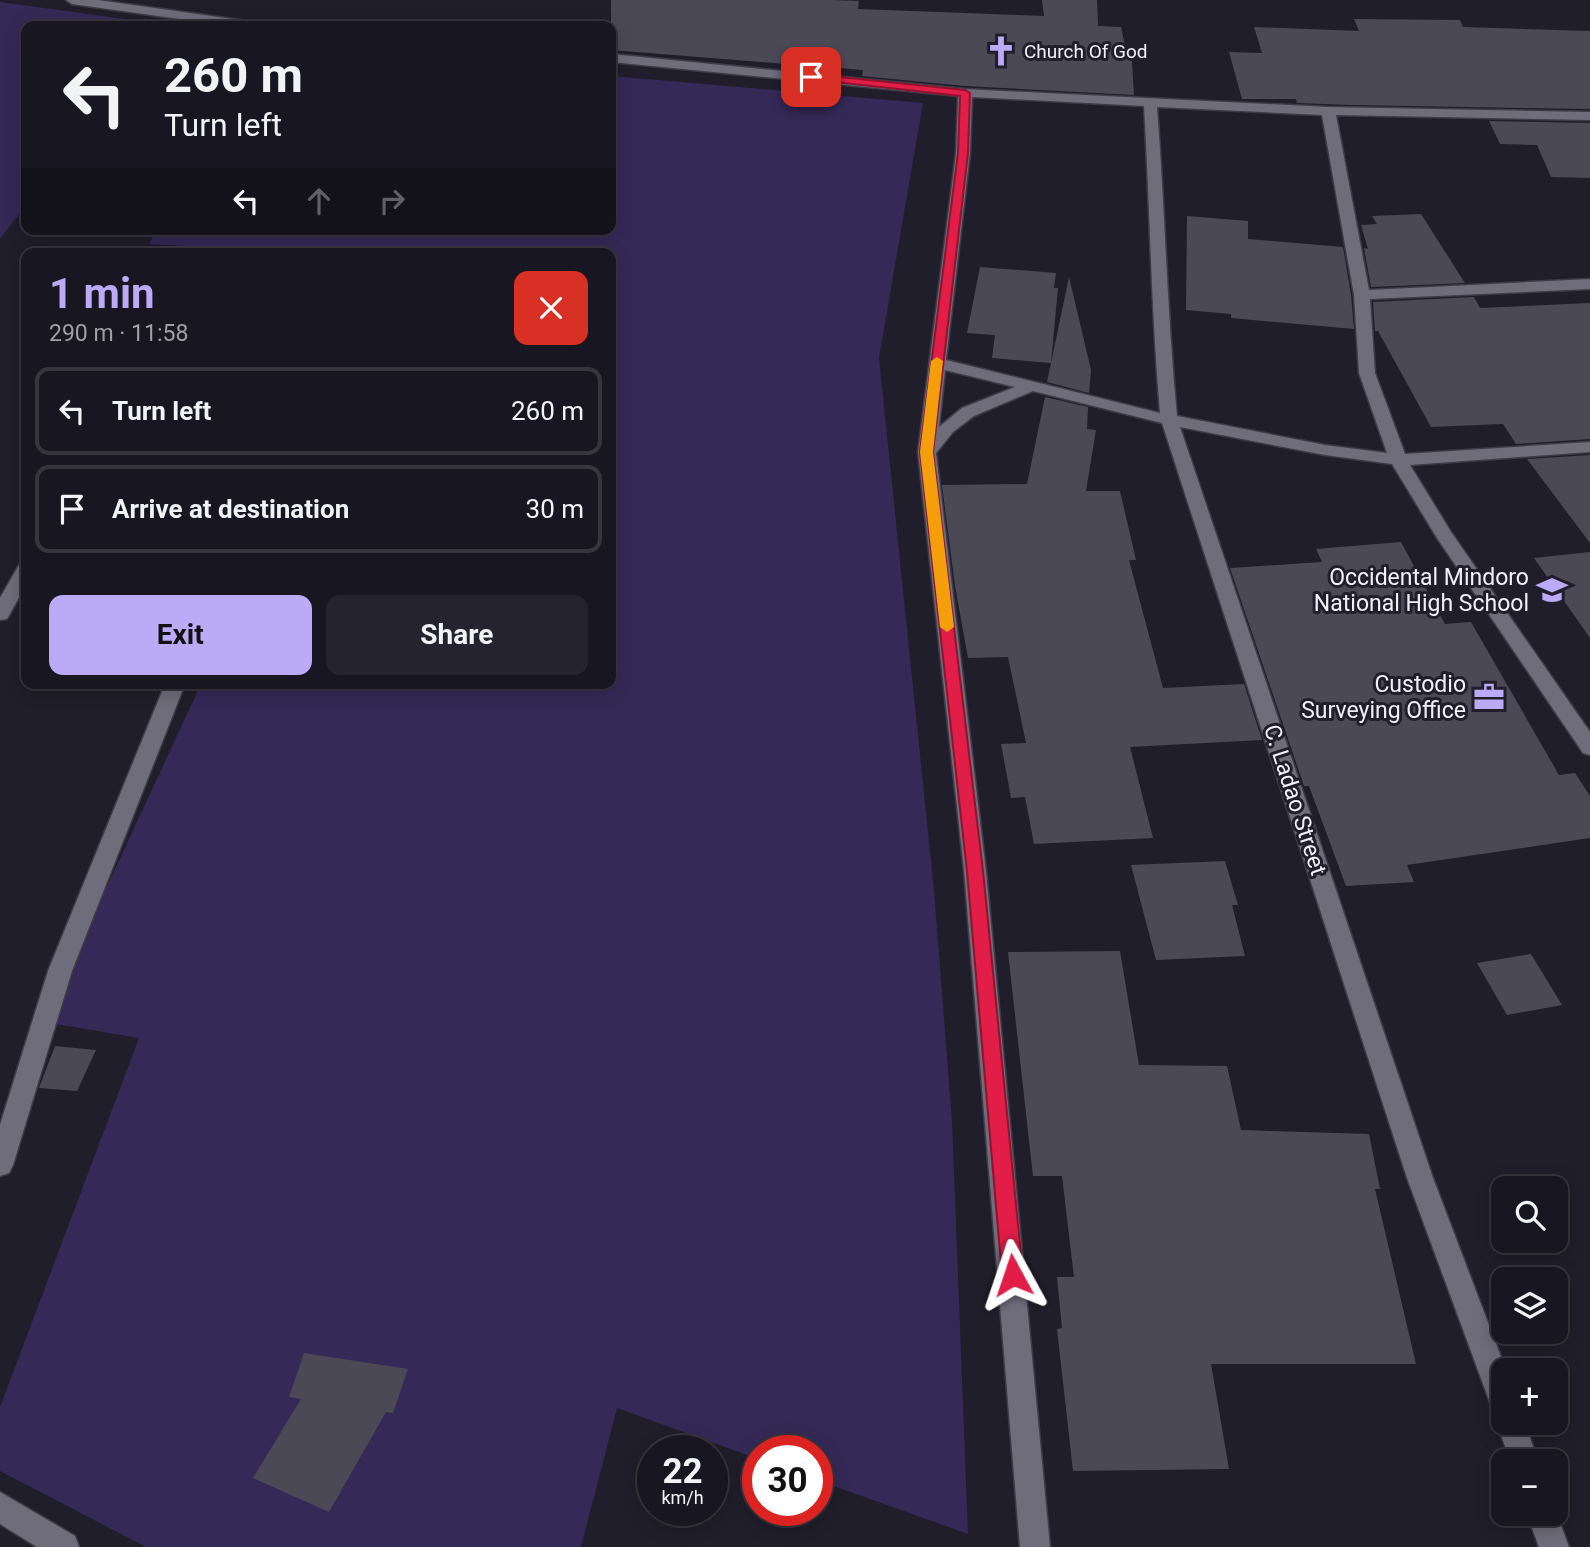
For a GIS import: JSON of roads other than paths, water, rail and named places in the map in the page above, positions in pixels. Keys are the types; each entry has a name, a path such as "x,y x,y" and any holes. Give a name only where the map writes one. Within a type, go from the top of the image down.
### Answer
{"street":[{"path":"72,0 219,21"},
{"path":"616,58 965,93 1328,111 1590,116"},
{"path":"965,93 963,153 927,452 976,885 1035,1547"},
{"name":"C. Ladao Street","path":"1150,102 1156,186 1160,324 1169,420 1420,1178 1491,1368"},
{"path":"1328,111 1362,295 1367,373 1398,460 1443,534 1590,748"},
{"path":"1362,295 1590,284"},
{"path":"937,363 1169,420 1325,450 1398,460 1590,447"},
{"path":"927,452 947,428 968,412 1034,385"},
{"path":"0,614 21,578"},
{"path":"0,1165 60,971 173,689"},
{"path":"0,1507 64,1547"},
{"path":"1546,1526 1554,1547"}],"place":[{"name":"Church Of God","path":"1001,51"},
{"name":"Occidental Mindoro National High School","path":"1552,590"},
{"name":"Custodio Surveying Office","path":"1489,697"}]}
